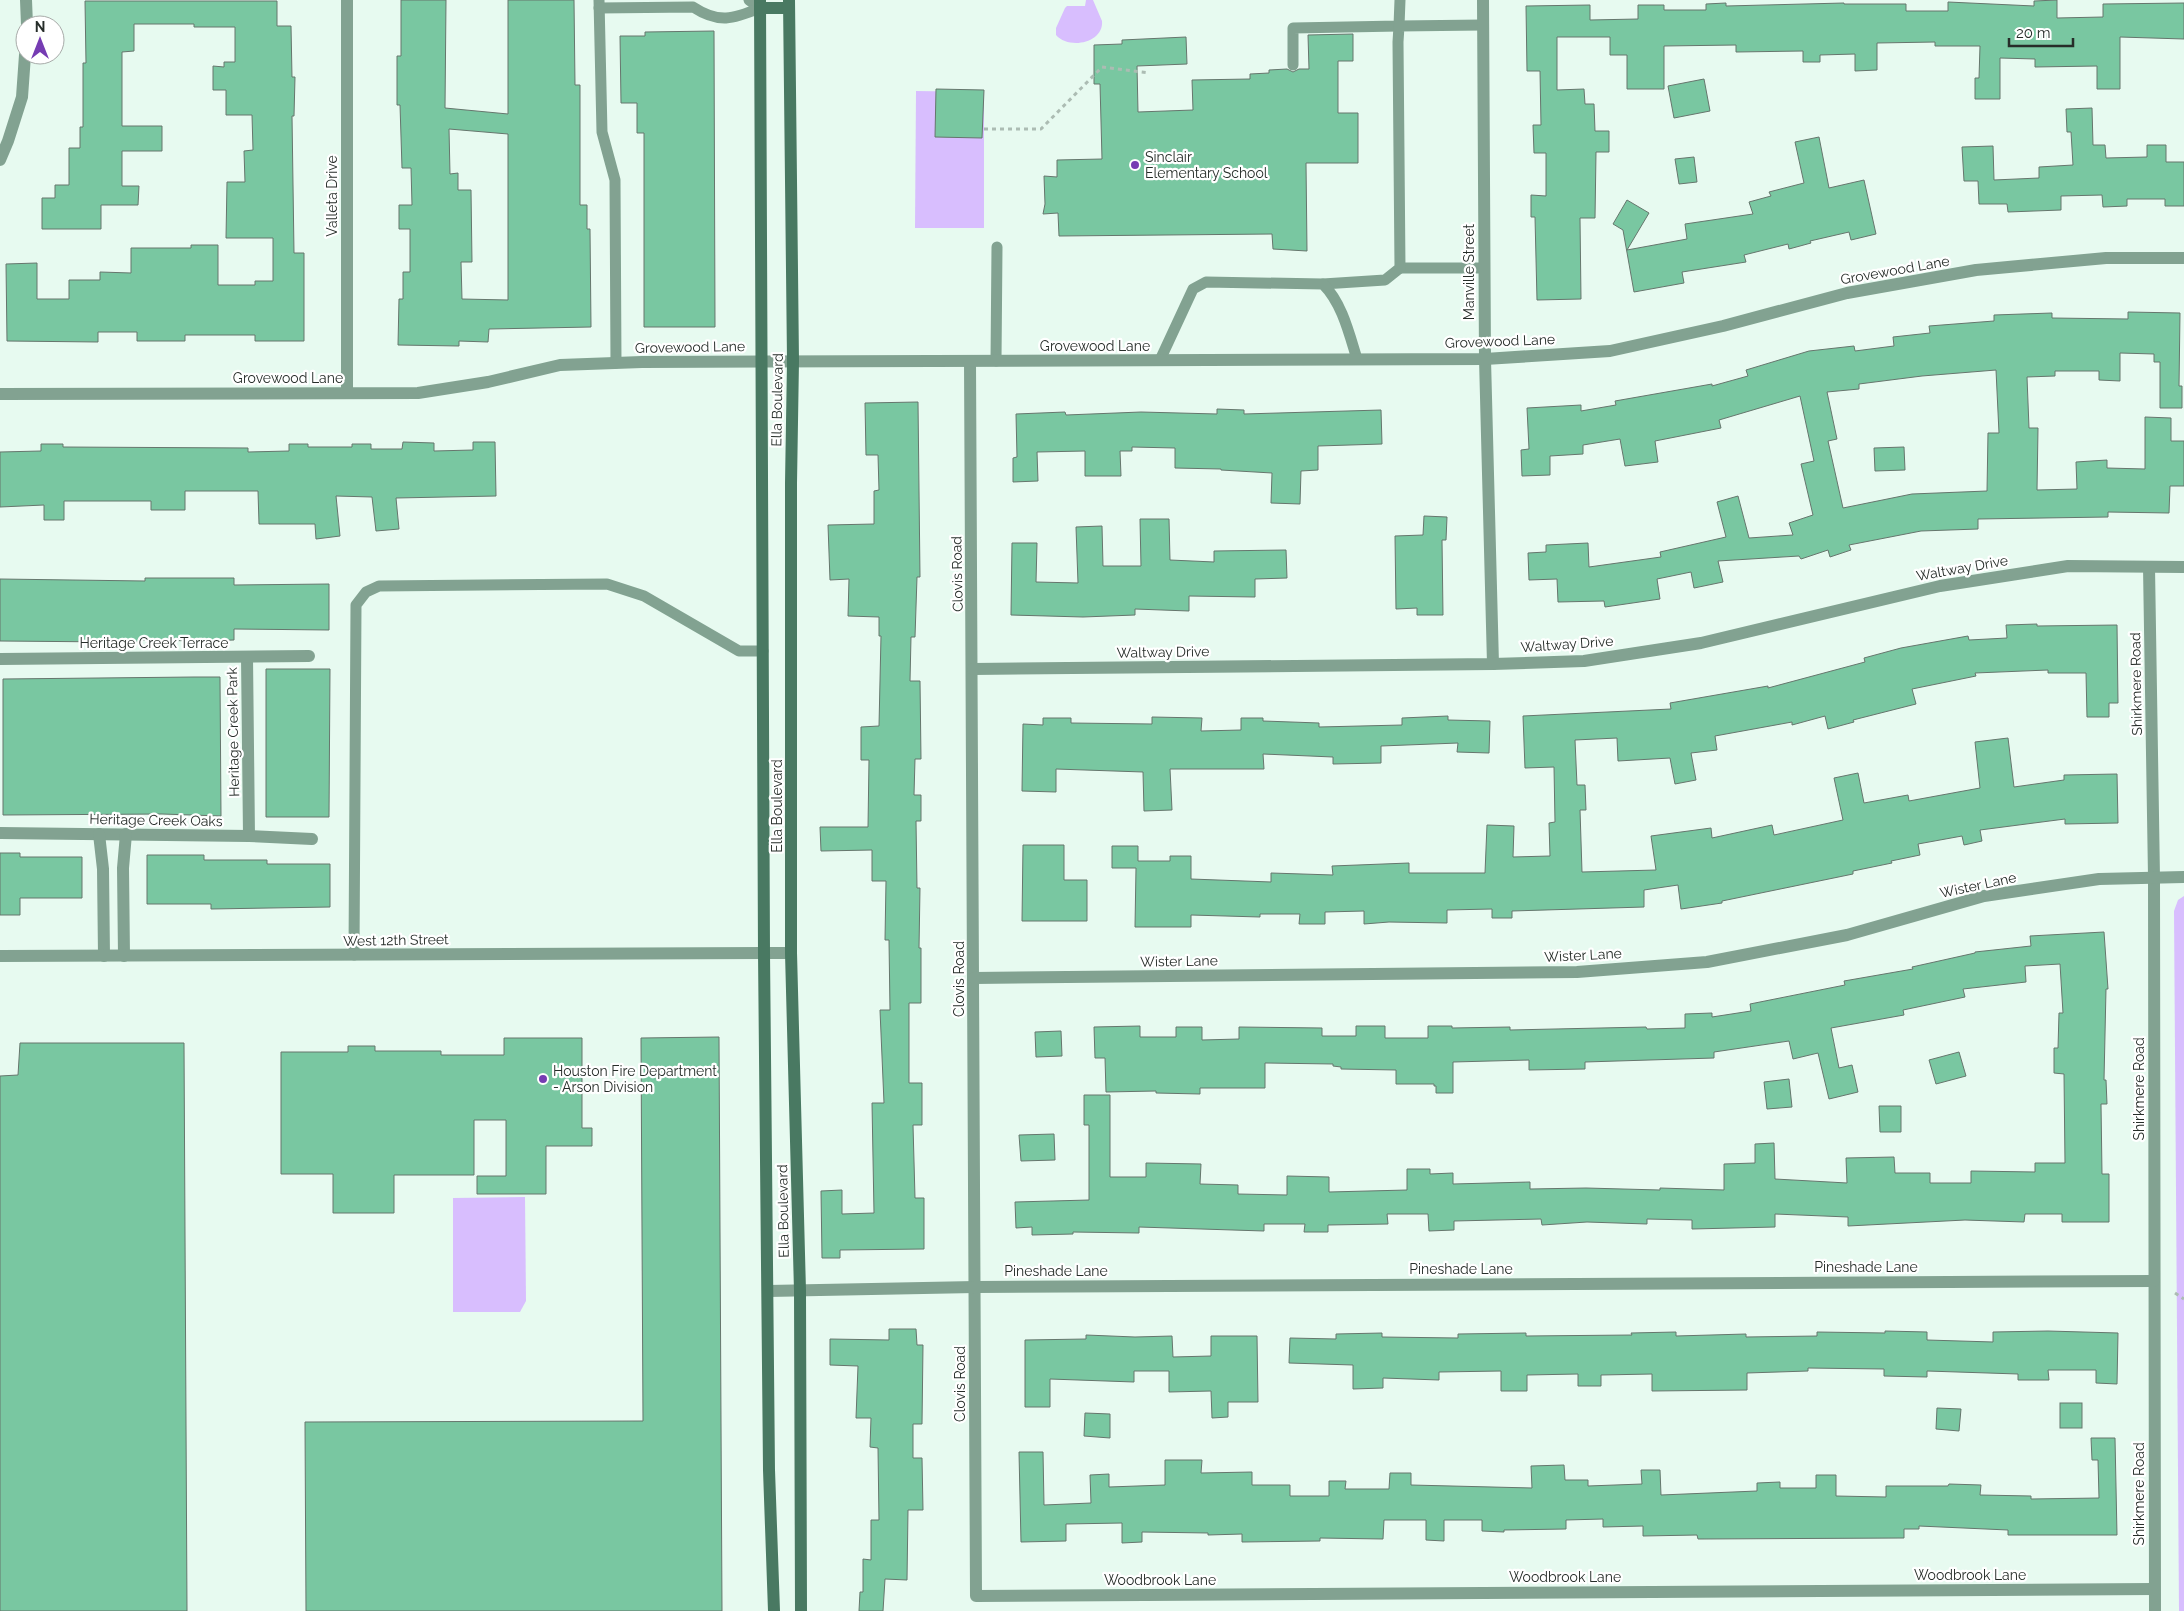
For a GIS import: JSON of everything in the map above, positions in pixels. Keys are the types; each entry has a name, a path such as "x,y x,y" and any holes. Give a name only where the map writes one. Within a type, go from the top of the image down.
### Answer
{"main road":[{"path":"760,4 789,4"},
{"name":"Ella Boulevard","path":"760,4 764,953 769,1470 774,1611"},
{"name":"Ella Boulevard","path":"789,4 793,361 791,483 792,953 800,1291 801,1611"}],"street":[{"path":"26,0 27,15"},
{"name":"Valleta Drive","path":"347,0 348,392"},
{"name":"Manville Street","path":"1483,0 1485,359 1493,664"},
{"path":"0,160 8,142 22,97 24,65"},
{"name":"Grovewood Lane","path":"0,394 418,393 488,382 560,365 616,363 1485,359 1610,351 1724,326 1847,293 1976,270 2106,258 2184,258"},
{"name":"Clovis Road","path":"970,361 973,669 976,1596"},
{"name":"Waltway Drive","path":"973,669 1493,664 1584,661 1701,643 1940,586 2068,566 2184,567"},
{"name":"Shirkmere Road","path":"2149,567 2154,877 2155,1611"},
{"name":"Heritage Creek Terrace","path":"0,659 309,656"},
{"name":"Heritage Creek Park","path":"248,657 249,836"},
{"name":"Heritage Creek Oaks","path":"0,833 249,836 312,840"},
{"path":"99,834 103,869 104,956"},
{"path":"124,956 123,868 126,834"},
{"name":"Wister Lane","path":"974,978 1577,972 1707,962 1847,935 1984,896 2099,879 2184,877"},
{"name":"West 12th Street","path":"0,956 792,953"},
{"name":"Pineshade Lane","path":"768,1291 975,1287 2154,1281"},
{"name":"Woodbrook Lane","path":"976,1596 2154,1589"}],"lane":[{"path":"749,0 760,4"},
{"path":"1400,0 1398,52 1400,268"},
{"path":"616,363 615,180 602,132 599,4 697,3 705,14 720,18 737,18 760,4"},
{"path":"1293,65 1293,28 1483,25"},
{"path":"996,361 997,247"},
{"path":"1160,360 1172,330 1193,289 1206,282 1323,284 1385,280 1400,268 1484,268"},
{"path":"1323,284 1332,293 1348,328 1357,359"},
{"path":"354,955 356,605 366,592 379,586 607,584 644,596 740,651 763,651"}],"path":[{"path":"984,129 1041,129 1102,67 1149,73"},
{"path":"2174,1294 2184,1299"}],"shaded area":[{"path":"1086,0 1093,0 1102,21 1101,29 1097,35 1085,42 1077,43 1062,40 1056,35 1056,28 1065,8 1067,6 1085,6"},
{"path":"916,91 984,92 984,228 915,228"},
{"path":"2184,896 2184,1611 2179,1611 2174,911 2178,900"},
{"path":"525,1197 526,1301 520,1312 453,1312 453,1198"}],"building":[{"path":"401,0 446,0 445,108 508,114 508,0 574,0 575,85 580,85 580,205 587,205 587,229 590,229 591,327 489,329 488,342 459,341 459,346 398,345 399,299 403,299 403,272 410,272 410,229 399,229 399,205 412,205 411,168 402,168 400,105 397,105 397,56 401,56","holes":["449,129 508,134 508,300 462,299 461,262 472,262 471,190 458,190 458,173 450,174"]},
{"path":"2057,0 2057,18 2103,17 2103,4 2184,3 2184,39 2120,37 2120,89 2097,89 2097,66 2035,67 2035,59 2000,58 2000,99 1975,99 1975,78 1979,78 1980,46 1935,46 1935,42 1877,43 1877,70 1855,71 1855,54 1820,55 1820,62 1803,62 1803,51 1736,52 1736,45 1664,46 1664,89 1627,89 1627,55 1610,55 1610,37 1557,37 1557,90 1584,89 1585,104 1594,104 1595,131 1609,131 1609,152 1596,152 1595,218 1580,218 1581,299 1537,300 1535,217 1531,217 1531,195 1546,196 1546,153 1534,153 1533,125 1541,125 1540,71 1527,71 1526,6 1590,5 1590,20 1638,19 1638,5 1664,5 1664,10 1706,10 1706,4 1726,3 1726,6 1844,3 1906,4 1906,11 1948,11 1948,2 2034,6 2034,1"},
{"path":"85,1 277,1 277,26 291,26 292,77 295,77 294,116 292,116 294,253 304,253 304,341 255,341 255,335 185,335 185,341 137,341 137,332 98,332 98,342 7,341 6,264 37,263 37,299 69,299 69,280 100,280 100,272 131,273 131,248 191,248 191,245 218,245 218,285 255,285 255,281 273,281 273,238 226,238 227,182 245,182 244,151 253,150 252,115 226,115 226,90 213,90 213,66 224,67 224,62 235,62 235,27 194,27 194,24 134,24 134,51 122,52 122,126 162,126 162,151 122,151 122,186 139,186 138,205 101,205 101,229 42,229 42,198 55,198 55,185 69,185 69,148 80,148 80,127 83,127 83,63 86,63"},
{"path":"714,31 715,327 644,327 644,133 637,133 637,103 621,103 620,36 645,36 645,32"},
{"path":"1353,34 1353,61 1338,61 1338,113 1358,113 1358,163 1306,163 1307,251 1273,249 1272,234 1059,236 1058,213 1043,214 1045,204 1044,176 1057,177 1057,160 1102,159 1100,84 1094,84 1094,45 1122,44 1122,40 1186,37 1187,64 1137,66 1138,112 1193,110 1192,80 1250,79 1250,74 1269,73 1269,70 1287,69 1293,72 1299,69 1309,69 1308,35"},
{"path":"1704,79 1710,111 1674,118 1668,86"},
{"path":"936,89 984,90 982,138 935,137"},
{"path":"2092,108 2093,145 2105,145 2106,158 2147,157 2147,145 2166,145 2166,162 2184,162 2184,206 2165,206 2165,199 2127,199 2127,206 2103,207 2102,195 2061,196 2061,210 2008,212 2007,204 1979,204 1978,181 1964,181 1962,147 1993,146 1994,180 2039,178 2039,167 2073,165 2071,132 2067,132 2066,109"},
{"path":"1819,137 1829,188 1864,180 1876,234 1851,240 1849,232 1810,241 1811,243 1789,249 1788,244 1744,255 1746,262 1682,272 1684,283 1634,292 1623,230 1613,224 1627,200 1649,213 1627,250 1687,239 1685,224 1753,214 1749,202 1771,196 1769,192 1804,183 1795,142"},
{"path":"1694,157 1697,182 1679,184 1675,159"},
{"path":"2128,312 2180,313 2179,386 2182,386 2182,408 2160,408 2160,362 2154,362 2154,354 2120,353 2120,381 2099,380 2099,371 2055,371 2055,376 2027,377 2029,428 2038,428 2037,490 2077,489 2076,462 2107,460 2107,468 2145,469 2145,417 2171,418 2171,441 2184,441 2184,486 2170,486 2169,513 2108,512 2108,517 1978,519 1978,529 1921,531 1849,545 1851,550 1830,557 1828,550 1801,559 1799,556 1718,561 1723,582 1694,588 1691,572 1657,579 1660,599 1605,607 1604,601 1558,602 1557,579 1529,580 1528,553 1546,552 1546,545 1588,543 1589,567 1661,557 1660,552 1726,537 1717,502 1738,496 1749,538 1793,535 1789,523 1813,515 1801,464 1814,461 1800,396 1719,420 1721,428 1655,441 1658,462 1625,466 1620,439 1583,445 1583,454 1550,456 1550,475 1522,476 1521,450 1529,449 1527,408 1581,405 1581,411 1616,405 1615,401 1712,384 1712,386 1748,376 1746,370 1809,351 1854,346 1855,351 1894,346 1893,337 1930,333 1929,326 1994,321 1994,315 2052,313 2052,318 2128,319","holes":["1996,370 1999,433 1988,433 1987,491 1912,494 1843,508 1828,441 1837,439 1827,392 1859,389 1859,384 1922,376"]},
{"path":"918,402 920,577 917,577 915,637 911,637 910,681 920,681 921,759 915,759 914,795 921,795 921,821 916,821 917,888 920,888 919,948 921,948 921,1003 909,1003 909,1083 922,1083 922,1125 913,1125 915,1198 924,1198 924,1249 840,1250 840,1258 822,1258 821,1191 842,1190 842,1214 874,1213 872,1103 884,1103 880,1010 890,1010 889,940 885,940 886,881 872,881 872,850 821,851 820,827 868,827 869,760 861,760 861,727 879,726 881,636 879,636 879,617 848,616 849,579 830,580 828,525 874,524 874,491 879,490 878,455 866,455 865,403"},
{"path":"1217,409 1244,410 1244,414 1381,410 1382,444 1318,446 1318,470 1301,471 1300,504 1271,503 1272,473 1175,468 1175,448 1132,447 1132,451 1120,451 1121,476 1085,476 1085,451 1037,452 1038,481 1013,482 1013,458 1017,457 1016,414 1065,412 1066,415 1141,412 1217,414"},
{"path":"403,442 434,443 434,451 473,450 473,442 495,442 496,496 396,498 399,529 376,531 372,497 336,496 340,536 316,539 315,524 259,524 258,491 185,491 185,510 151,510 151,501 64,501 64,520 44,520 44,505 0,507 0,452 41,451 41,444 63,444 63,447 248,448 248,452 289,451 289,444 308,444 308,447 352,447 352,444 371,444 371,449 402,449"},
{"path":"1904,447 1905,470 1875,471 1874,448"},
{"path":"1424,516 1447,517 1446,540 1442,540 1443,615 1417,615 1417,608 1396,609 1395,536 1423,535"},
{"path":"1140,519 1169,519 1170,560 1214,562 1214,551 1286,550 1287,578 1255,579 1255,597 1189,596 1189,611 1135,609 1135,615 1083,617 1011,615 1012,543 1037,543 1036,582 1078,583 1076,527 1102,526 1103,566 1141,566"},
{"path":"145,578 234,578 234,585 329,584 329,630 234,629 234,640 140,640 140,642 0,641 0,579 145,581"},
{"path":"2037,624 2037,626 2117,625 2118,703 2109,703 2109,717 2087,717 2086,673 2048,673 2048,670 1975,673 1976,676 1912,689 1916,704 1853,720 1854,722 1828,729 1825,716 1792,725 1792,722 1715,736 1717,750 1691,753 1696,780 1675,784 1670,758 1618,761 1617,738 1575,740 1577,785 1585,785 1586,810 1580,810 1582,872 1656,870 1651,836 1711,828 1712,838 1772,825 1774,835 1843,820 1834,778 1858,773 1864,803 1908,795 1909,801 1980,788 1975,742 2008,738 2014,787 2064,780 2064,775 2117,774 2118,823 2065,824 2065,819 1980,830 1982,841 1964,845 1962,836 1918,844 1920,855 1853,871 1853,874 1722,901 1722,903 1681,909 1678,885 1644,890 1644,907 1512,911 1512,918 1492,918 1492,909 1447,910 1447,923 1389,922 1364,924 1364,911 1325,912 1325,924 1299,924 1300,914 1260,914 1260,917 1191,915 1191,927 1135,927 1136,868 1112,868 1112,846 1138,846 1138,861 1170,861 1170,856 1191,856 1191,879 1271,882 1271,873 1333,875 1332,866 1409,863 1409,873 1485,873 1487,825 1514,826 1513,857 1550,856 1549,823 1555,822 1554,767 1525,768 1523,716 1671,709 1670,703 1768,686 1768,688 1865,662 1864,658 1901,648 1968,636 1969,640 2007,638 2006,625"},
{"path":"266,669 330,669 329,817 266,817"},
{"path":"220,677 221,816 162,814 3,815 3,679"},
{"path":"1448,716 1448,720 1490,721 1489,753 1457,752 1458,743 1381,746 1381,763 1333,764 1333,757 1263,754 1264,769 1170,769 1172,810 1144,811 1143,772 1056,769 1056,792 1022,791 1023,724 1043,725 1043,718 1071,718 1071,723 1152,724 1152,717 1202,718 1201,731 1241,730 1241,718 1263,718 1263,721 1319,723 1319,727 1402,725 1402,718"},
{"path":"1023,845 1064,845 1064,880 1087,880 1087,921 1022,921"},
{"path":"0,853 20,853 20,857 82,857 82,898 20,898 20,915 0,915"},
{"path":"147,855 204,855 204,860 267,860 267,864 330,864 330,907 211,909 211,904 147,904"},
{"path":"2104,932 2108,989 2106,989 2104,1080 2106,1080 2107,1104 2101,1104 2102,1174 2109,1174 2109,1222 2062,1222 2062,1214 2025,1214 2024,1222 1965,1220 1848,1226 1848,1217 1775,1214 1775,1227 1692,1229 1692,1220 1647,1219 1647,1224 1587,1222 1542,1225 1541,1219 1454,1221 1454,1230 1429,1231 1428,1214 1387,1214 1388,1224 1328,1225 1328,1232 1304,1232 1305,1224 1264,1224 1264,1231 1139,1227 1139,1233 1073,1232 1073,1234 1032,1235 1032,1227 1016,1228 1015,1202 1089,1200 1089,1125 1084,1125 1084,1095 1110,1095 1110,1177 1146,1177 1146,1163 1201,1164 1200,1184 1238,1185 1238,1194 1287,1195 1287,1176 1329,1177 1329,1192 1407,1190 1407,1169 1430,1169 1430,1174 1453,1173 1453,1184 1530,1182 1530,1189 1660,1190 1660,1188 1724,1190 1724,1164 1755,1163 1755,1144 1774,1143 1775,1179 1847,1183 1846,1158 1894,1157 1895,1173 1930,1173 1930,1183 1971,1183 1971,1171 2035,1172 2035,1163 2065,1163 2064,1074 2054,1073 2054,1048 2058,1048 2059,1013 2063,1013 2060,964 2025,966 2026,982 1963,989 1965,997 1903,1010 1904,1015 1831,1028 1839,1068 1852,1065 1858,1092 1829,1099 1818,1053 1793,1059 1789,1041 1714,1052 1714,1058 1585,1062 1585,1069 1529,1070 1529,1060 1453,1062 1453,1093 1436,1093 1436,1086 1434,1084 1396,1084 1396,1070 1341,1069 1341,1067 1333,1066 1333,1064 1265,1063 1265,1088 1200,1088 1200,1094 1156,1093 1156,1091 1106,1092 1105,1058 1095,1058 1094,1027 1140,1026 1140,1037 1176,1037 1176,1027 1202,1027 1202,1040 1239,1039 1239,1027 1322,1028 1322,1036 1356,1036 1356,1026 1385,1026 1385,1038 1428,1038 1428,1026 1452,1026 1452,1028 1510,1027 1510,1030 1685,1028 1685,1014 1712,1013 1712,1017 1751,1011 1750,1004 1845,985 1844,981 1913,969 1912,967 1975,952 2031,946 2030,936"},
{"path":"1061,1031 1062,1056 1036,1057 1035,1032"},
{"path":"719,1037 722,1611 306,1611 305,1422 643,1421 641,1038"},
{"path":"504,1038 582,1038 582,1128 592,1128 592,1146 546,1146 546,1194 477,1194 477,1176 506,1176 506,1120 474,1120 474,1175 394,1175 394,1213 333,1213 333,1174 281,1174 281,1052 348,1052 348,1046 375,1046 375,1051 441,1051 441,1055 504,1055"},
{"path":"20,1043 184,1043 187,1611 0,1611 0,1076 18,1075"},
{"path":"1959,1052 1966,1076 1936,1084 1929,1060"},
{"path":"1789,1079 1792,1107 1767,1109 1764,1082"},
{"path":"1879,1106 1901,1106 1901,1132 1880,1132"},
{"path":"1054,1134 1055,1160 1021,1161 1019,1135"},
{"path":"889,1329 916,1329 917,1345 923,1345 922,1424 913,1424 913,1458 922,1458 923,1510 908,1510 907,1580 885,1579 883,1611 859,1611 860,1592 863,1592 863,1559 871,1560 871,1520 879,1520 878,1448 870,1447 871,1418 856,1418 858,1366 830,1365 830,1339 889,1340"},
{"path":"1885,1331 1927,1332 1927,1340 1993,1342 1993,1332 2118,1333 2117,1384 2096,1383 2096,1370 2048,1370 2049,1380 2018,1380 2018,1374 1927,1371 1927,1377 1884,1376 1884,1369 1808,1368 1808,1371 1747,1373 1747,1390 1652,1391 1652,1374 1601,1375 1601,1386 1578,1386 1578,1374 1527,1375 1527,1391 1501,1391 1501,1371 1439,1372 1439,1380 1383,1378 1383,1388 1353,1389 1353,1365 1289,1363 1290,1338 1336,1339 1336,1334 1382,1333 1382,1337 1458,1338 1458,1334 1526,1333 1526,1336 1632,1335 1631,1333 1676,1332 1676,1336 1746,1334 1746,1337 1817,1336 1817,1332 1885,1333"},
{"path":"1086,1335 1172,1336 1173,1357 1211,1356 1211,1336 1257,1336 1258,1402 1228,1402 1228,1417 1212,1418 1211,1391 1169,1392 1169,1371 1134,1371 1134,1382 1050,1379 1050,1407 1025,1407 1025,1340 1086,1339"},
{"path":"2060,1403 2082,1403 2082,1428 2060,1428"},
{"path":"1937,1408 1961,1409 1959,1431 1936,1429"},
{"path":"1085,1413 1110,1414 1110,1438 1084,1436"},
{"path":"2091,1438 2115,1438 2117,1535 2008,1535 2008,1530 1919,1526 1919,1529 1904,1529 1904,1538 1698,1539 1697,1535 1643,1536 1643,1526 1603,1527 1603,1519 1566,1520 1566,1529 1504,1530 1504,1532 1482,1531 1482,1520 1444,1520 1444,1541 1426,1540 1426,1520 1384,1520 1383,1539 1320,1538 1320,1541 1242,1542 1242,1534 1208,1535 1208,1533 1142,1532 1142,1542 1122,1543 1122,1523 1066,1524 1066,1541 1021,1542 1019,1452 1043,1452 1044,1505 1091,1503 1090,1475 1109,1474 1109,1487 1165,1485 1165,1460 1202,1460 1201,1473 1252,1472 1252,1485 1290,1485 1290,1496 1329,1496 1329,1481 1346,1481 1345,1489 1389,1489 1390,1473 1411,1473 1411,1485 1532,1488 1531,1466 1564,1465 1565,1480 1588,1480 1588,1486 1642,1484 1641,1470 1660,1470 1661,1495 1757,1491 1757,1483 1780,1482 1780,1488 1816,1488 1816,1475 1836,1475 1836,1496 1886,1497 1886,1486 1948,1486 1949,1484 1981,1485 1980,1495 2031,1496 2031,1499 2099,1498 2098,1460 2092,1460"}],"place":[{"name":"Sinclair Elementary School","path":"1135,165"},
{"name":"Houston Fire Department - Arson Division","path":"543,1079"}]}
